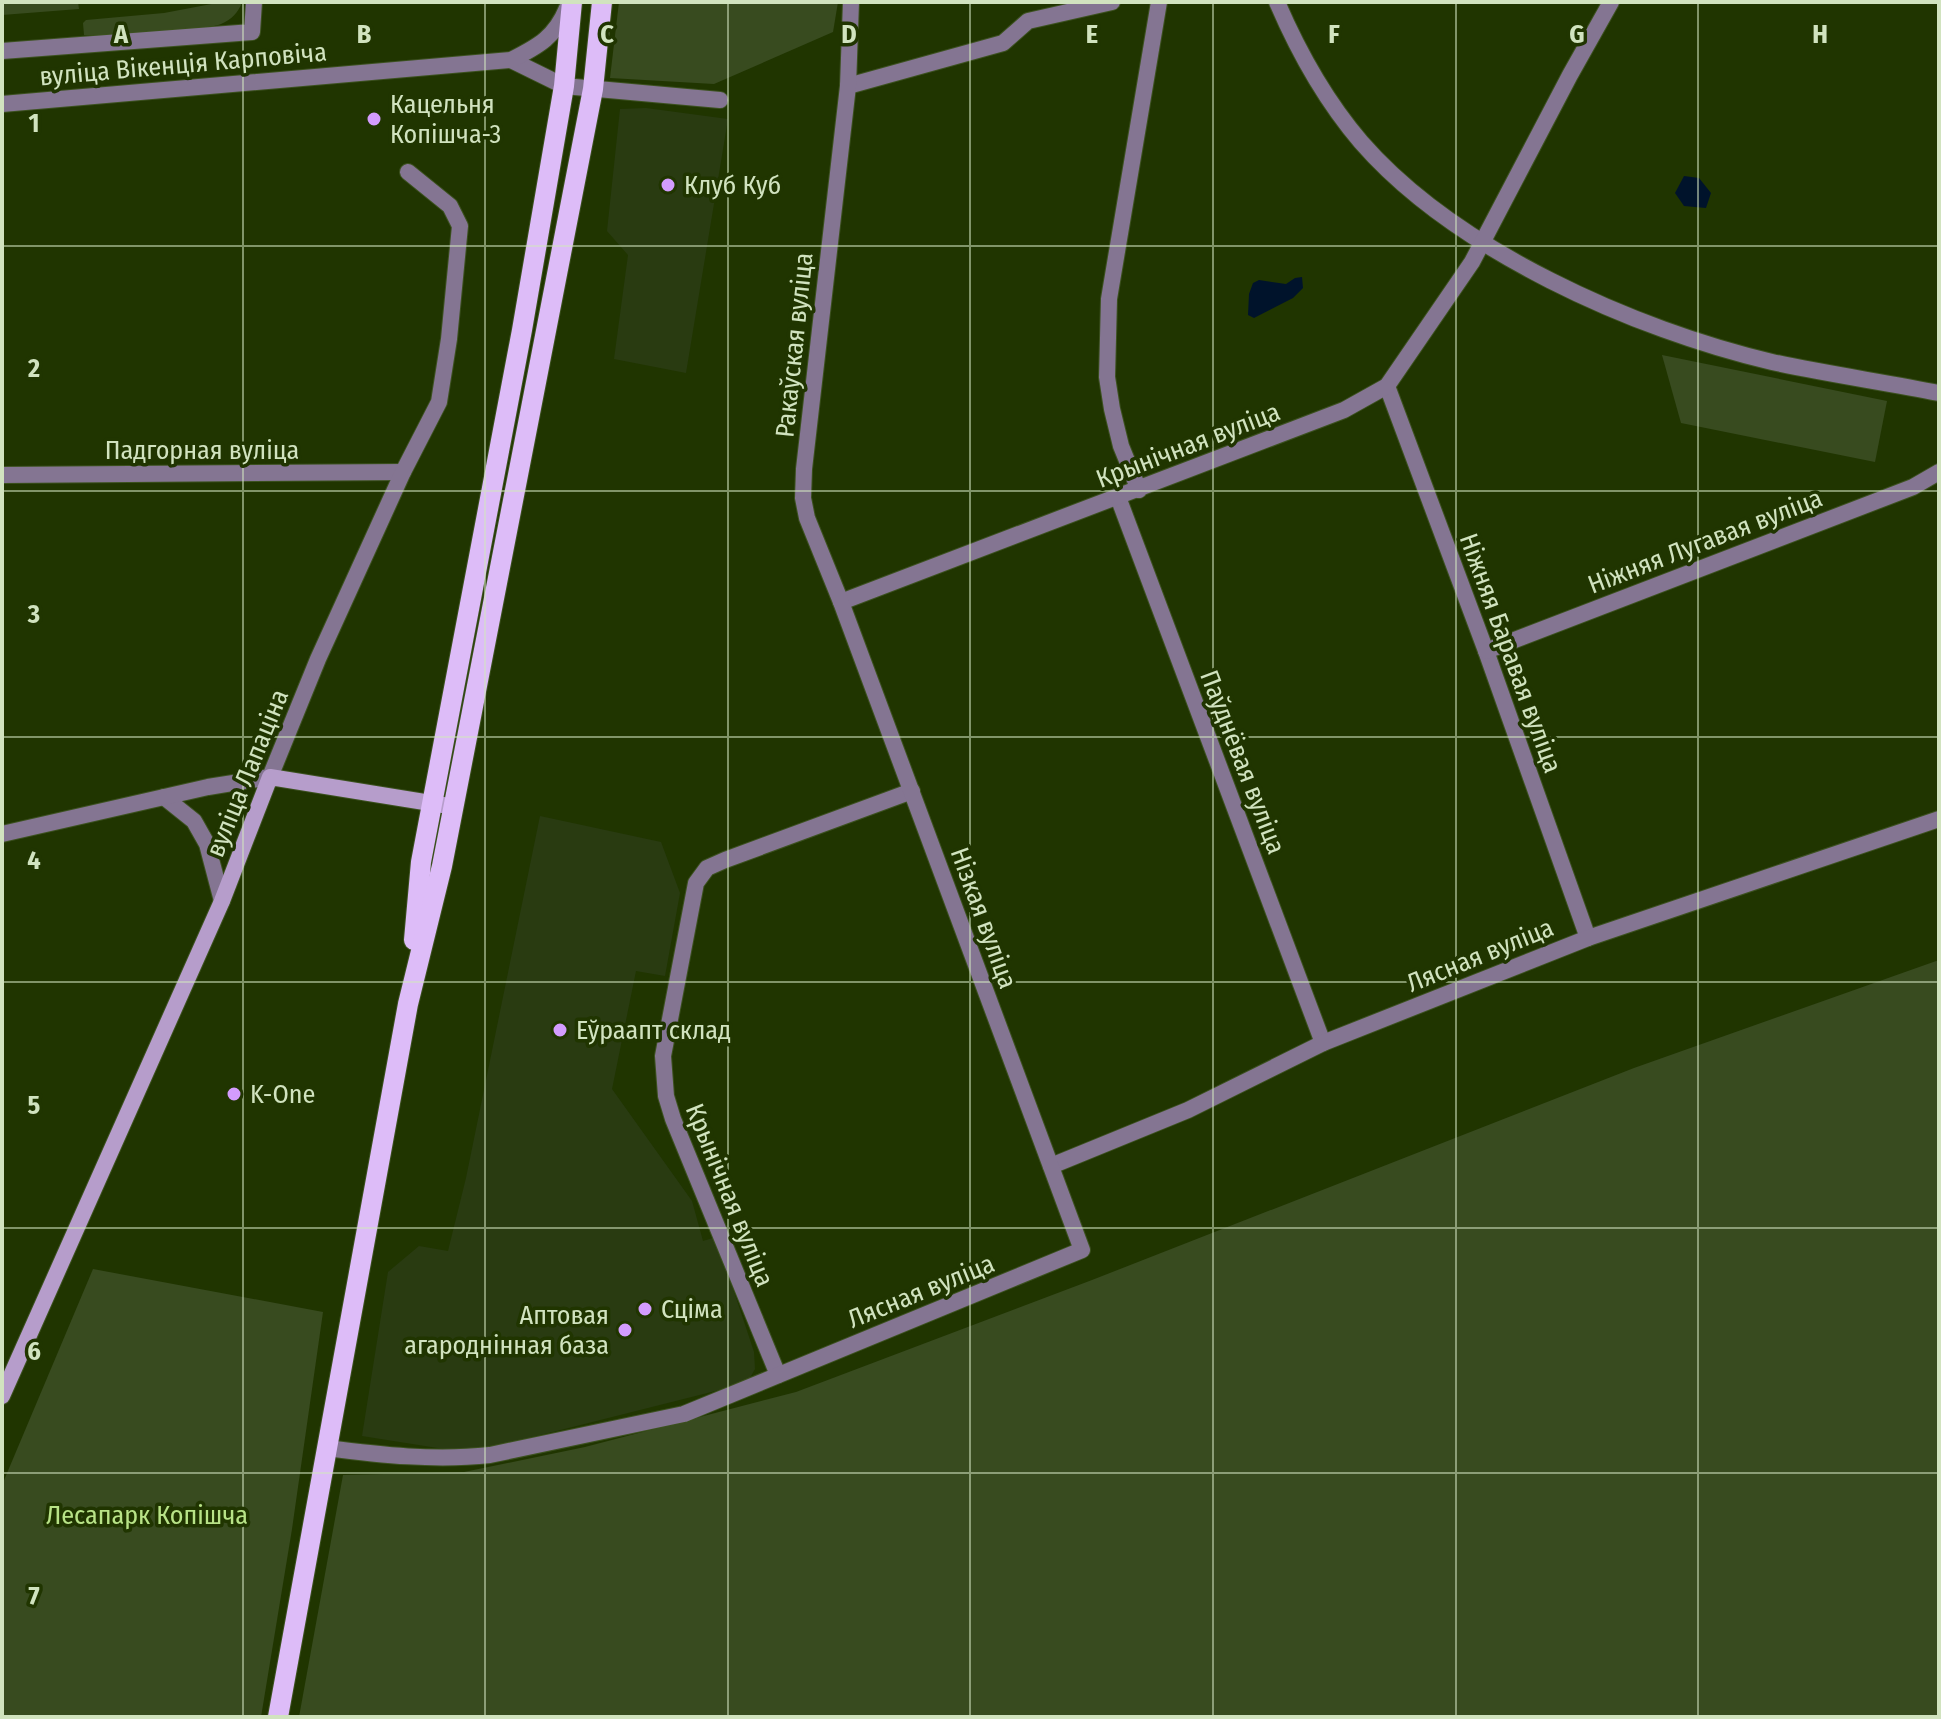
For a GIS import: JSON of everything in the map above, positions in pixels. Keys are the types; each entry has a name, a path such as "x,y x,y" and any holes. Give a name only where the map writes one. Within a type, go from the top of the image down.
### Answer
{"main road":[{"path":"408,1004 421,862 522,330 564,86 571,2"},
{"path":"278,1717 408,1004 442,866 593,89 602,2"},
{"path":"270,777 453,807"},
{"name":"вуліца Лапаціна","path":"2,1396 222,901 270,777"}],"street":[{"path":"2,51 252,32 254,2"},
{"path":"511,60 544,41 559,27 571,2"},
{"name":"Ракаўская вуліца","path":"841,602 807,518 803,498 848,86 851,2"},
{"path":"848,86 1003,43 1028,21 1112,2"},
{"path":"1139,490 1121,446 1112,409 1107,377 1109,299 1159,2"},
{"path":"1277,2 1304,57 1360,141 1389,171 1483,242 1572,292 1688,337 1773,362 1939,393"},
{"name":"Крынічная вуліца","path":"841,602 1344,410 1387,386 1483,242 1611,2"},
{"path":"511,60 564,86 720,100"},
{"name":"вуліца Вікенція Карповіча","path":"2,104 511,60"},
{"name":"вуліца Лапаціна","path":"270,777 318,659 403,472 439,402 449,339 460,226 450,206 408,172"},
{"name":"Ніжняя Баравая вуліца","path":"1387,386 1588,938"},
{"name":"Падгорная вуліца","path":"2,475 403,472"},
{"name":"Ніжняя Лугавая вуліца","path":"1486,651 1913,487 1939,472"},
{"name":"Паўднёвая вуліца","path":"1118,497 1323,1043"},
{"name":"Нізкая вуліца","path":"841,602 1082,1250"},
{"path":"2,834 164,797 270,777"},
{"name":"Крынічная вуліца","path":"778,1375 666,1096 663,1056 696,883 707,868 725,860 912,791"},
{"path":"164,797 194,821 207,844 222,901"},
{"name":"Лясная вуліца","path":"1051,1166 1188,1110 1323,1043 1588,938 1939,819"},
{"name":"Лясная вуліца","path":"326,1448 436,1459 490,1455 684,1414 1082,1250"}],"shaded area":[{"path":"646,108 728,119 686,373 614,359 628,255 607,231 620,109"},
{"path":"540,816 661,842 680,893 665,976 636,971 612,1089 692,1201 703,1241 716,1237 754,1352 755,1369 747,1383 469,1453 362,1436 388,1272 419,1246 448,1251 466,1178"}],"green space":[{"path":"2,2 78,2 79,9 2,15"},
{"path":"222,2 242,2 231,18 221,24 154,32 84,35 83,23 86,20 164,13"},
{"path":"619,2 838,2 833,32 714,84 610,78"},
{"path":"1662,355 1887,401 1875,462 1681,423"},
{"path":"1939,960 1939,1717 299,1717 343,1475 464,1472 585,1447 796,1392 1634,1068"},
{"name":"Лесапарк Копішча","path":"93,1269 323,1312 261,1717 2,1717 2,1485"}],"water":[{"path":"1684,176 1699,178 1711,193 1706,208 1684,206 1675,193"},
{"path":"1302,277 1303,288 1293,298 1254,318 1248,315 1253,283 1259,280 1286,284"}],"place":[{"name":"Кацельня Копішча-3","path":"374,119"},
{"name":"Клуб Куб","path":"668,185"},
{"name":"Еўраапт склад","path":"560,1030"},
{"name":"K-One","path":"234,1094"},
{"name":"Сціма","path":"645,1309"},
{"name":"Аптовая агароднінная база","path":"625,1330"}]}
